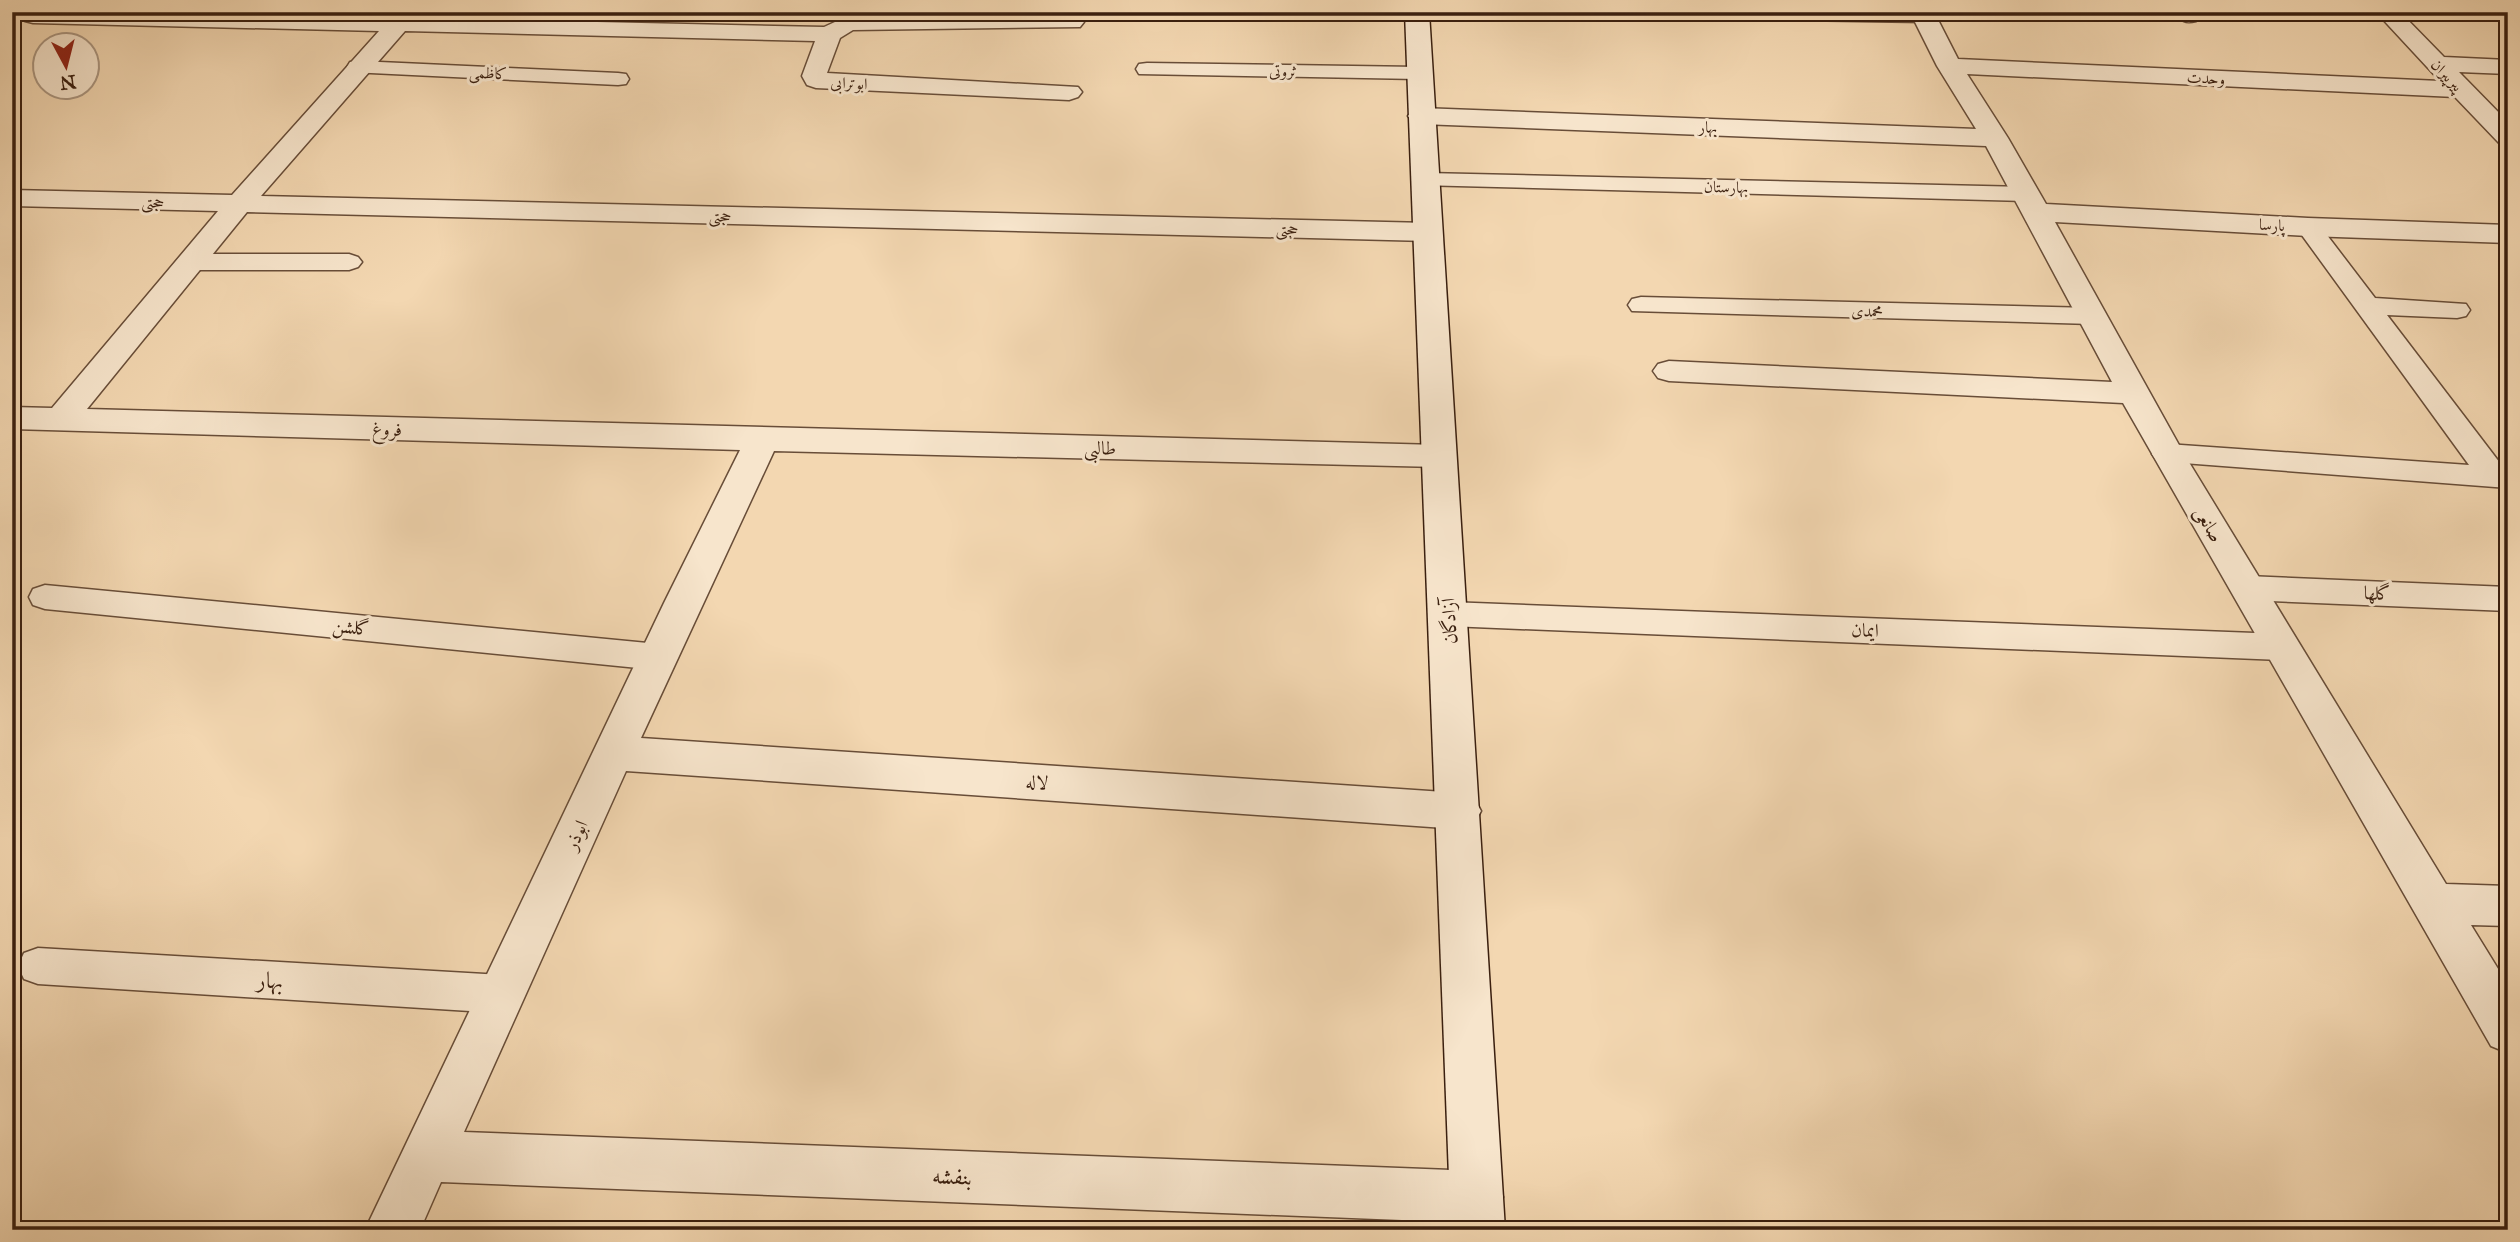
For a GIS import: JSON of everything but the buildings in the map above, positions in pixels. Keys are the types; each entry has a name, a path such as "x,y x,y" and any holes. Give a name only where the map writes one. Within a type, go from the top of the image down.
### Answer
{"street":[{"name":"آزادگان","path":"1417,12 1437,456 1449,614 1478,1213"},
{"name":"پیرپیران","path":"2387,12 2508,137"},
{"path":"12,31 35,14 403,18 829,34 848,23 1072,22"},
{"name":"صانعی","path":"1923,14 1949,66 1995,138 2167,454 2508,1030"},
{"path":"61,419 237,205 403,18"},
{"name":"ابوترابی","path":"829,34 814,76 816,80 1069,92"},
{"path":"2437,64 2508,67"},
{"name":"وحدت","path":"1949,66 2462,90"},
{"name":"بهار","path":"1421,116 1995,138"},
{"name":"حجتی","path":"12,198 1428,232"},
{"name":"پارسا","path":"2031,203 2308,227 2508,234"},
{"path":"1669,371 2133,393"},
{"name":"فروغ","path":"12,418 762,440"},
{"name":"طالبی","path":"762,440 1437,456"},
{"name":"ابوذر","path":"391,1230 762,440"},
{"name":"لاله","path":"614,753 1459,811"},
{"path":"2432,903 2508,906"},
{"name":"بنفشه","path":"427,1156 1478,1213"}],"lane":[{"path":"1677,12 1923,14"},
{"name":"کاظمی","path":"358,66 618,79"},
{"name":"ثروتی","path":"1147,69 1418,73"},
{"name":"بهارستان","path":"1426,180 2031,203"},
{"path":"2308,227 2501,478"},
{"path":"191,262 349,262"},
{"name":"محمدی","path":"1641,305 2092,316"},
{"path":"2367,306 2458,310"},
{"path":"2167,454 2501,478"},
{"name":"گلها","path":"2246,588 2508,599"},
{"name":"گلشن","path":"45,597 658,657"},
{"name":"ایمان","path":"1449,614 2281,647"},
{"name":"بهار","path":"38,966 502,994"}]}
